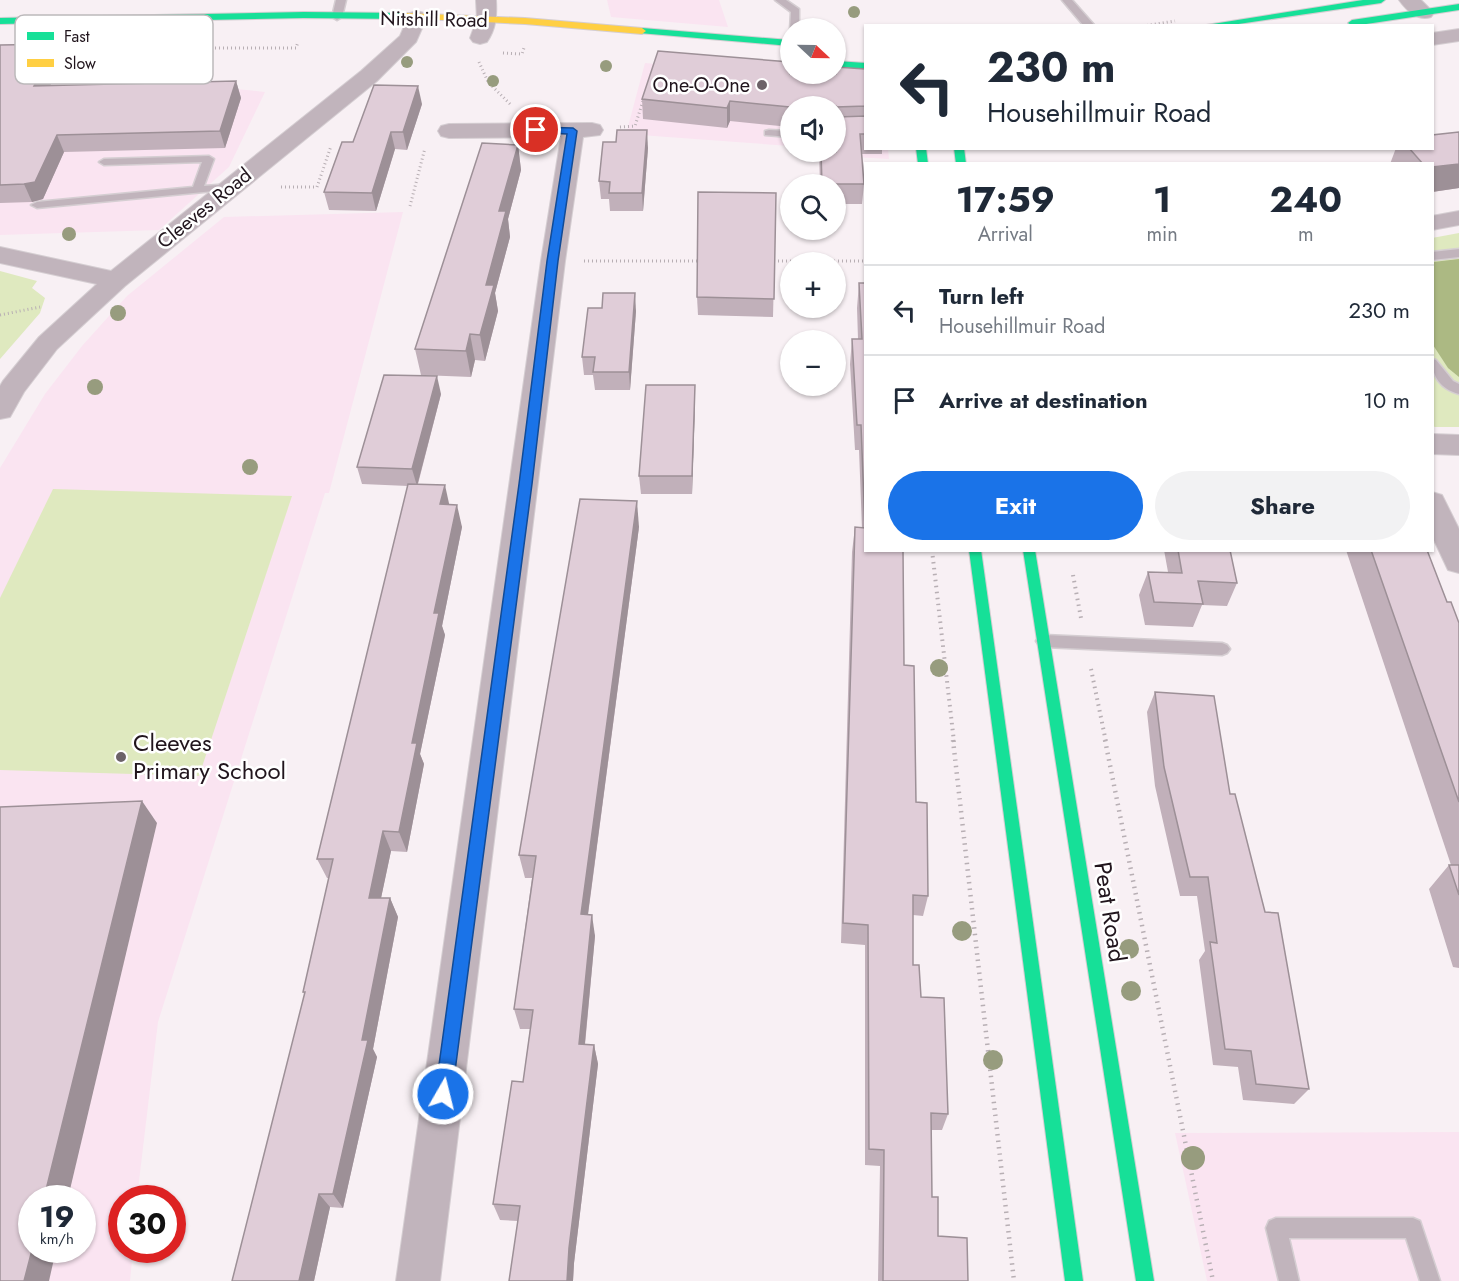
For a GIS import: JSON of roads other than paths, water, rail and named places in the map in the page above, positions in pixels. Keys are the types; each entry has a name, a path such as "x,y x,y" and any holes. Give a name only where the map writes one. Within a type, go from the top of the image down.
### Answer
{"main road":[{"path":"1218,24 1380,0"},
{"path":"1347,24 1417,6 1459,7"},
{"name":"Nitshill Road","path":"213,18 337,17 409,33 482,27 780,42"},
{"name":"Nitshill Road","path":"0,21 15,21"},
{"path":"846,65 864,66"},
{"path":"975,552 1074,1281"},
{"name":"Peat Road","path":"1029,552 1145,1281"}],"street":[{"name":"Cleeves Road","path":"0,410 13,387 48,343 116,280 369,76 409,33"},
{"path":"1434,39 1459,35"},
{"path":"418,1281 553,261 583,130 449,131"},
{"path":"1434,223 1459,218"},
{"path":"0,255 116,280"},
{"path":"1434,444 1459,445"},
{"path":"1434,506 1459,562"}],"lane":[{"path":"337,17 341,0"},
{"path":"780,0 796,11 795,18"},
{"path":"1067,0 1088,24"},
{"path":"769,133 780,134"},
{"path":"104,162 209,159 197,191"},
{"path":"37,205 231,187"},
{"path":"1434,256 1459,253"},
{"path":"1434,366 1448,384 1459,390"},
{"path":"1044,641 1222,649"},
{"path":"1289,1281 1276,1228 1413,1228 1430,1281"}],"place":[{"name":"One-O-One","path":"762,85"},
{"name":"Cleeves Primary School","path":"121,757"}]}
